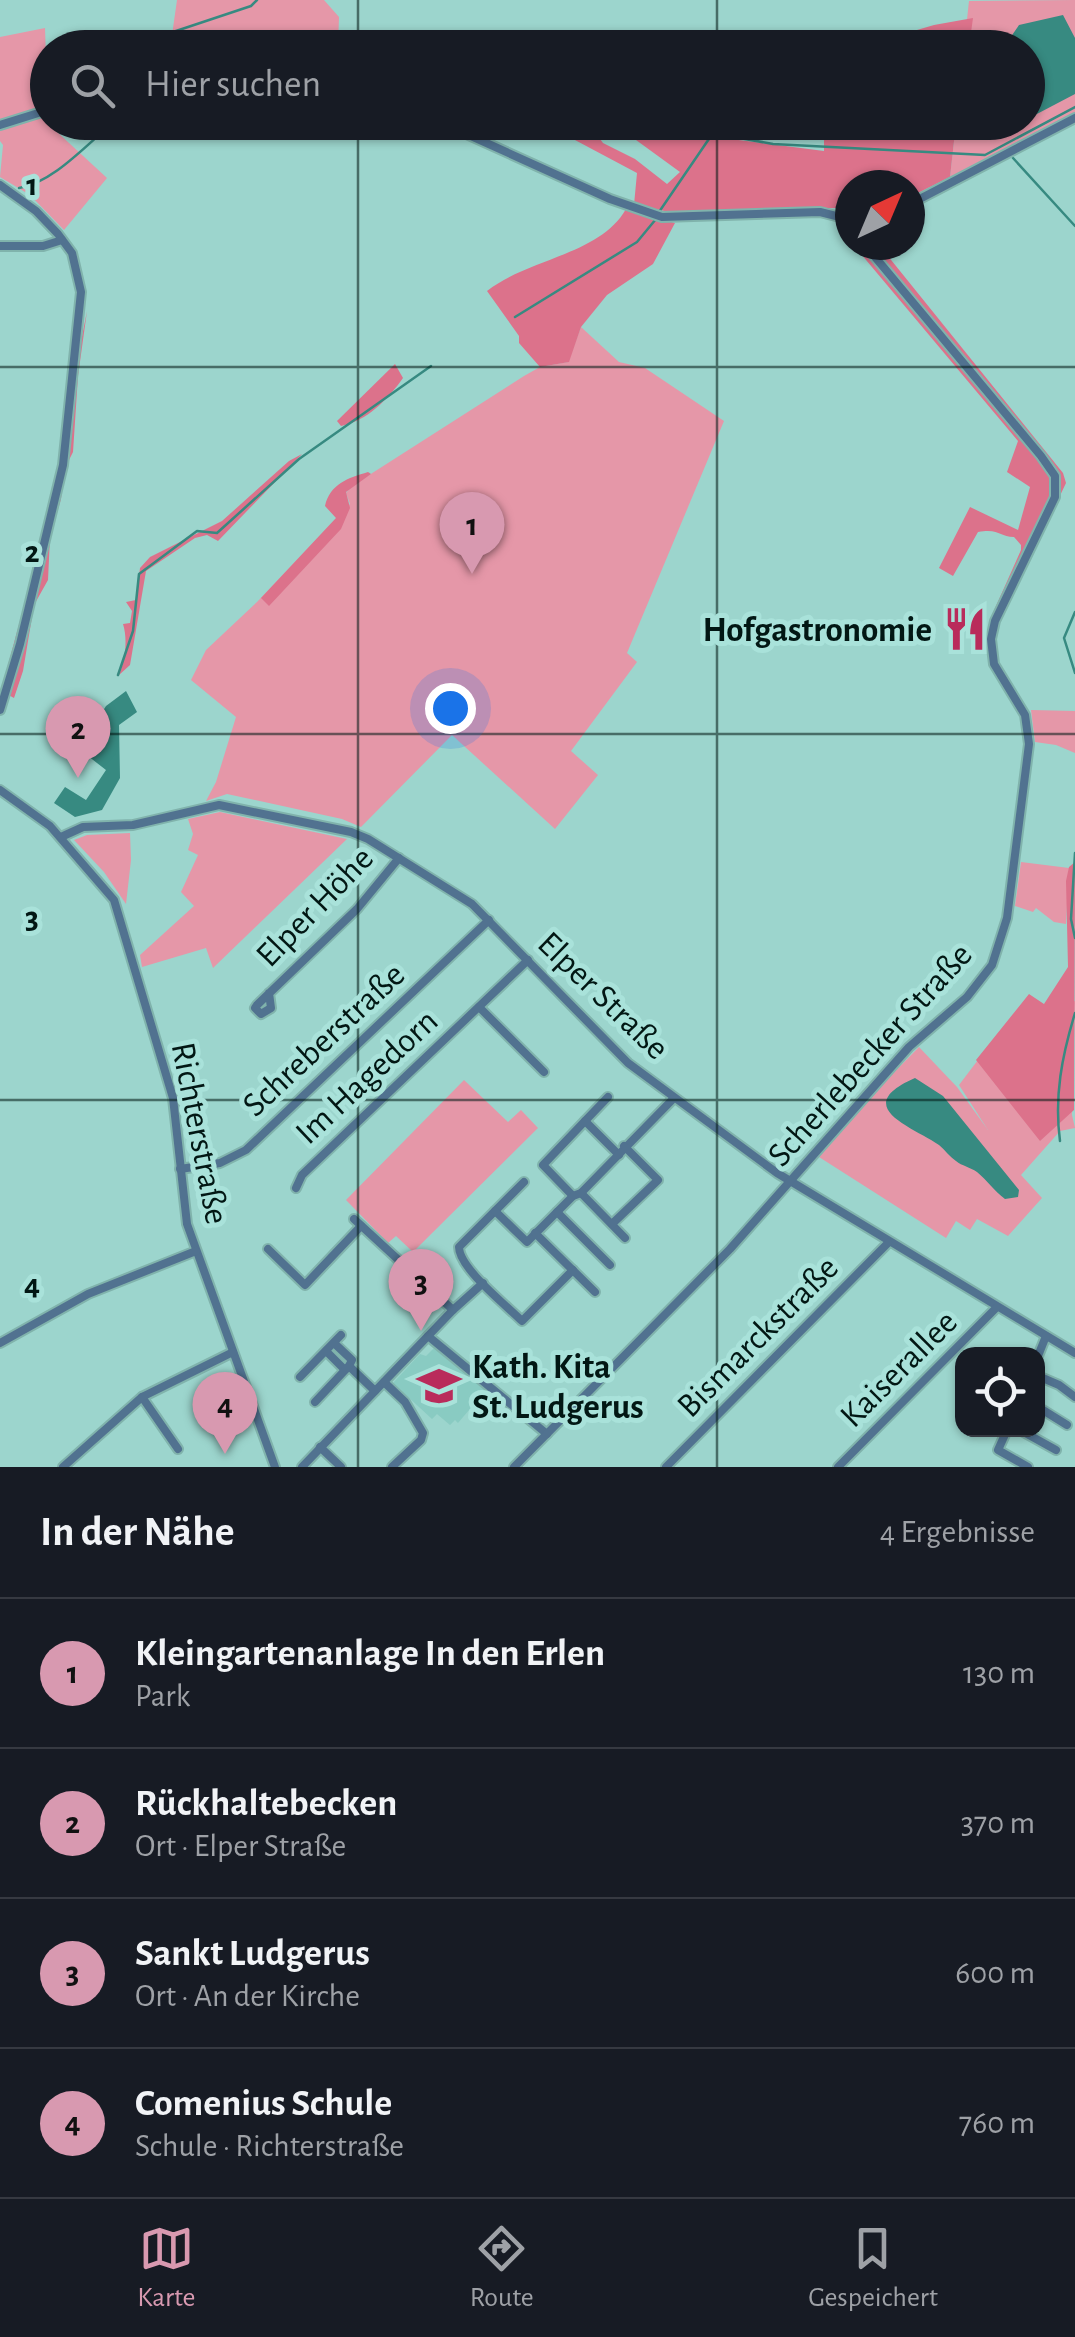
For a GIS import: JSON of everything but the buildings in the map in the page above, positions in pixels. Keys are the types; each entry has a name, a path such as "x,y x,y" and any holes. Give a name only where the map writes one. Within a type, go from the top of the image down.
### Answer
{"street":[{"path":"0,125 30,116"},
{"path":"1045,134 1075,118"},
{"path":"482,140 658,216 820,212 835,216"},
{"path":"925,196 1033,140"},
{"path":"0,185 36,211 62,240 79,273 81,292 63,464 20,644 0,710"},
{"path":"0,246 44,246 62,240"},
{"name":"Scherlebecker Straße","path":"514,1467 730,1250 909,1047 976,988 1000,947 1029,744 1025,715 998,674 990,639 1058,486 1056,476 1041,456 878,260"},
{"name":"Richterstraße","path":"0,790 61,837 108,890 117,909 171,1089 184,1214 275,1467"},
{"name":"Elper Straße","path":"61,837 83,827 133,825 220,804 352,832 463,898 628,1063 790,1182 1075,1352"},
{"name":"Elper Höhe","path":"269,992 357,909 399,858"},
{"name":"Schreberstraße","path":"180,1169 220,1163 246,1150 489,920"},
{"name":"Im Hagedorn","path":"296,1188 302,1174 528,960"},
{"name":"Im Hagedorn","path":"479,1007 544,1072"},
{"path":"608,1097 542,1165 626,1238"},
{"path":"496,1211 527,1242 674,1098"},
{"path":"584,1121 658,1180 612,1224"},
{"path":"524,1182 458,1251 483,1283 522,1321 573,1270"},
{"path":"557,1212 610,1265"},
{"path":"354,1218 453,1310"},
{"path":"268,1250 305,1285 362,1226"},
{"path":"535,1234 595,1292"},
{"name":"Bismarckstraße","path":"666,1467 888,1243"},
{"path":"0,1343 88,1294 196,1250"},
{"path":"302,1467 483,1283"},
{"name":"Kaiserallee","path":"838,1467 997,1308"},
{"path":"300,1378 341,1335"},
{"path":"428,1336 547,1434"},
{"path":"1042,1347 1046,1336"},
{"path":"315,1402 352,1360 334,1343"},
{"path":"326,1351 375,1391"},
{"path":"70,1465 142,1397 233,1352"},
{"path":"1045,1379 1075,1397"},
{"path":"384,1382 404,1402 424,1433 392,1467"},
{"path":"142,1397 178,1448"},
{"path":"1045,1411 1068,1424"},
{"path":"1003,1437 998,1450 1028,1467"},
{"path":"1033,1437 1056,1450"},
{"path":"320,1448 341,1467"}],"shaded area":[{"path":"177,0 324,0 339,17 339,30 173,30"},
{"path":"1075,0 1075,114 1045,129 1045,30 966,30 969,1"},
{"path":"973,18 971,30 917,30"},
{"path":"30,31 30,140 66,140 107,178 64,230 30,195 0,177 0,37"},
{"path":"575,140 601,140 635,159 667,184 680,172 636,140 738,140 824,151 824,140 954,140 950,177 925,190 925,170 835,170 835,208 685,215 634,205 637,173"},
{"path":"954,140 1023,140 950,177"},
{"path":"626,209 675,223 653,264 607,295 581,327 569,362 540,367 519,343 519,336 487,291 599,237"},
{"path":"866,260 891,260 1063,473 1066,483 1001,620 992,615 1021,550 1014,537 978,532 953,576 939,568 970,507 1018,530 1030,487 1007,472 1018,441"},
{"path":"87,311 73,452 64,470 50,537 48,580 34,605 23,671 14,698 1,691 53,499 68,380 75,372"},
{"path":"581,327 619,362 645,368 724,421 627,653 637,662 571,751 598,775 555,829 452,735 361,827 342,819 227,794 206,801 216,782 236,717 191,680 206,650 350,504 346,493 352,486 524,376 540,367 568,362"},
{"path":"395,364 403,378 391,394 368,414 341,426 337,421"},
{"path":"302,454 218,541 207,535 195,538 146,571 130,665 119,675 125,650 123,624 130,623 132,611 126,602 136,600 140,568 150,557 222,521"},
{"path":"368,472 371,474 346,492 350,508 341,529 269,606 261,598 336,518 325,506 331,492"},
{"path":"1031,710 1075,711 1075,753 1035,742"},
{"path":"220,812 347,839 213,968 206,948 142,967 140,955 194,906 181,892 198,855 188,850 193,834 188,819"},
{"path":"130,833 126,904 104,872 74,840 87,835"},
{"path":"1021,862 1069,868 1066,924 1054,922 1036,908 1033,912 1015,906"},
{"path":"1075,862 1074,1110 1040,1141 976,1060 1029,994 1044,1004 1068,967 1066,881 1069,867"},
{"path":"1075,1001 1075,1128 1060,1131 1021,1175 1042,1198 1008,1236 977,1219 970,1230 956,1221 946,1238 819,1157 861,1106 919,1047 957,1087 988,1130 959,1085 1000,1031"},
{"path":"464,1080 508,1122 521,1110 538,1128 413,1252 396,1236 388,1243 346,1200"},
{"name":"Kath. Kita St. Ludgerus","path":"434,1348 486,1390 458,1423 455,1420 450,1425 437,1414 432,1419 393,1383 420,1354 426,1356"}],"water":[{"path":"1063,15 1075,38 1075,94 1045,110 1045,30 1016,30 1019,25"},
{"path":"126,691 137,712 119,725 120,778 102,810 75,817 54,803 65,787 86,800 106,770 88,756 92,754 88,735 106,706"},
{"path":"915,1078 943,1096 1019,1190 1018,1197 1005,1199 977,1172 892,1116 887,1098"}],"waterway":[{"path":"179,30 251,6 257,0"},
{"path":"1045,123 1075,107"},
{"path":"19,188 57,171 94,140"},
{"path":"659,212 708,140"},
{"path":"751,140 985,155 1013,140"},
{"path":"1013,158 1075,226"},
{"path":"515,317 637,242 656,219"},
{"path":"118,675 133,631 139,574 197,531 217,533 299,459 431,366"},
{"path":"1075,612 1064,638 1075,673"},
{"path":"1075,853 1071,919 1075,938"},
{"path":"1060,1141 1060,1076 1075,1013"}],"place":[{"name":"Kleingartenanlage In den Erlen","path":"472,574"},
{"name":"Hofgastronomie","path":"965,629"},
{"name":"Rückhaltebecken","path":"78,778"},
{"name":"Sankt Ludgerus","path":"421,1331"},
{"name":"Kath. Kita St. Ludgerus","path":"439,1386"},
{"name":"Comenius Schule","path":"225,1454"}]}
